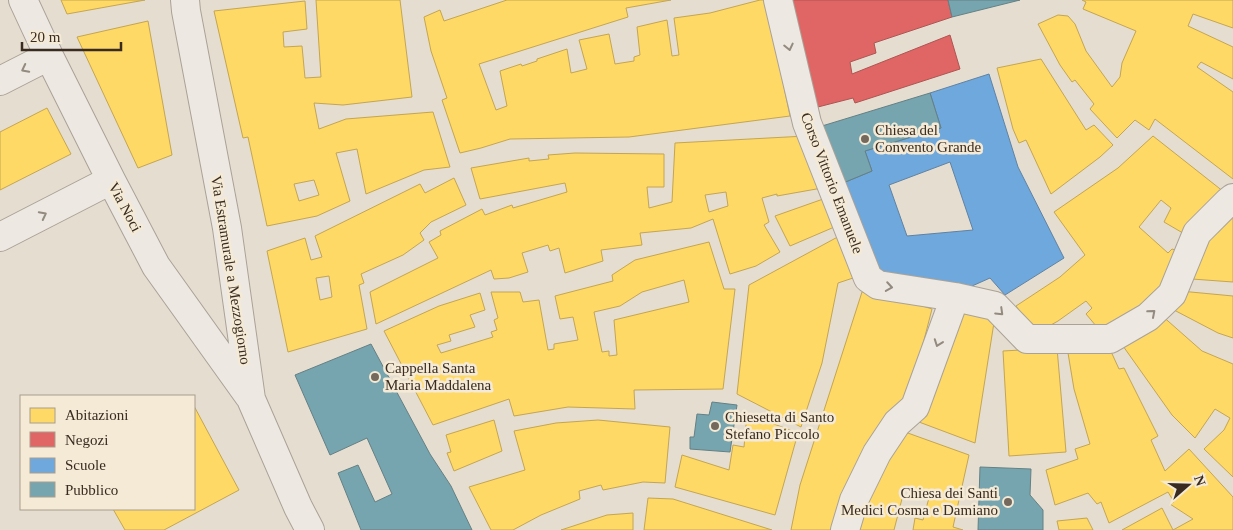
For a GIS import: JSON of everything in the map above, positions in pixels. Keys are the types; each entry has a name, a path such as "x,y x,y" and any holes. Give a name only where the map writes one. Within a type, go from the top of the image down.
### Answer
{"street":[{"name":"Via Noci","path":"23,0 110,180 156,266 251,399"},
{"name":"Via Estramurale a Mezzogiorno","path":"185,0 189,31 227,228 251,399 310,530"},
{"name":"Corso Vittorio Emanuele","path":"778,0 807,123 868,278 878,285 955,297 995,306 1027,339 1110,339 1148,317 1172,294 1198,233 1233,198"},
{"path":"0,81 49,56"},
{"path":"0,238 110,180"},
{"path":"845,530 854,500 876,453 897,423 915,407 955,297"}],"building: Abitazioni":[{"path":"61,0 145,0 67,14"},
{"path":"316,0 400,0 412,97 343,105 314,103 319,129 346,119 433,112 450,167 424,170 366,194 357,149 336,153 350,201 317,216 267,226 248,137 243,138 214,11 305,1 307,29 283,32 284,47 302,46 305,78 321,77","holes":["314,180 319,195 299,201 294,184"]},
{"path":"507,0 671,0 626,8 628,17 479,64 496,110 507,106 500,71 521,64 522,66 567,49 571,73 587,69 579,40 609,34 615,64 634,61 634,57 640,55 637,27 667,20 672,56 679,55 674,18 710,13 766,0 790,116 629,137 510,139 460,153 442,100 447,98 431,51 424,17 440,10 444,21"},
{"path":"1082,0 1233,0 1233,28 1193,14 1188,26 1233,47 1233,79 1201,62 1197,67 1233,92 1233,179 1155,119 1149,130 1135,120 1117,138 1090,109 1094,104 1075,80 1072,82 1060,65 1038,24 1058,15 1068,16 1075,24 1086,51 1112,87 1120,77 1122,63 1136,31 1083,9 1086,2"},
{"path":"148,21 172,155 138,168 77,37"},
{"path":"1041,59 1086,130 1094,125 1113,145 1051,194 1026,140 1019,143 1013,129 997,68"},
{"path":"47,108 71,154 0,190 0,132"},
{"path":"806,136 822,188 762,198 769,222 764,225 780,252 756,266 730,274 713,219 691,228 640,233 642,245 601,250 603,261 565,273 559,248 550,251 548,245 522,253 528,272 509,278 494,279 491,270 376,324 370,292 438,258 429,242 441,235 440,231 482,209 485,215 512,205 513,208 567,192 565,183 480,199 471,168 529,158 529,161 549,159 548,155 575,153 664,154 664,187 647,187 649,208 672,202 675,143","holes":["726,192 728,206 709,212 705,195"]},
{"path":"1153,136 1224,192 1188,236 1164,222 1171,208 1161,200 1139,227 1168,253 1172,249 1182,252 1179,265 1148,301 1102,333 1086,314 1092,308 1086,301 1058,321 1035,334 1016,306 1060,277 1085,255 1054,212 1118,168"},
{"path":"454,178 466,205 431,222 420,233 424,240 403,255 361,274 364,283 359,285 367,329 288,352 267,251 305,238 311,260 322,257 315,236 420,184 425,193","holes":["329,276 332,297 320,300 316,278"]},
{"path":"826,198 839,225 790,246 775,216"},
{"path":"1233,211 1233,282 1192,279 1204,236"},
{"path":"845,233 856,277 838,283 822,363 801,427 737,394 749,285"},
{"path":"709,242 724,289 735,289 723,389 634,390 635,409 568,407 514,416 509,399 433,425 384,331 439,306 480,293 485,310 470,315 475,327 449,335 451,341 437,345 441,353 493,337 491,332 497,330 494,320 498,318 491,292 520,292 523,302 539,300 548,350 554,349 554,344 578,340 573,317 560,319 555,296 613,281 612,275 635,260","holes":["684,280 689,302 614,320 617,355 609,356 609,351 602,352 594,312 620,306 642,292"]},
{"path":"869,289 932,309 916,371 895,419 837,530 791,530 800,485 862,292"},
{"path":"1180,291 1233,296 1233,338 1218,333 1174,310"},
{"path":"958,308 995,316 975,443 919,422"},
{"path":"1160,314 1202,351 1233,364 1233,477 1204,449 1224,430 1230,418 1215,409 1195,438 1172,415 1123,346"},
{"path":"1108,345 1119,369 1124,368 1158,436 1151,440 1165,471 1189,449 1233,497 1233,530 1173,530 1193,519 1170,504 1174,502 1168,492 1109,523 1101,502 1097,504 1088,493 1055,505 1046,470 1078,459 1075,449 1090,444 1074,389 1068,353"},
{"path":"1057,348 1066,452 1009,456 1003,351"},
{"path":"195,408 239,490 164,530 125,530 114,510 195,510"},
{"path":"747,414 798,433 775,515 675,487 682,455 729,470 733,445 744,447"},
{"path":"494,420 502,451 454,471 447,453 451,452 446,435"},
{"path":"598,420 670,427 665,483 643,482 603,490 601,485 579,491 580,499 541,515 513,530 491,530 469,487 525,470 514,431 556,423"},
{"path":"905,432 969,455 953,527 963,530 913,530 915,518 923,520 930,494 905,487 894,530 853,530 861,503"},
{"path":"648,498 673,499 772,530 644,530"},
{"path":"1162,508 1173,530 1122,530"},
{"path":"633,513 633,530 561,530 607,515"},
{"path":"1087,518 1093,530 1059,530 1057,521"}],"building: Negozi":[{"path":"790,0 948,0 952,17 874,43 876,53 850,62 852,74 950,35 960,69 855,103 853,98 814,108"}],"building: Scuole":[{"path":"989,74 1018,167 1064,258 1005,295 990,278 963,290 884,279 843,183 872,171 865,151 941,128 930,93","holes":["950,162 973,230 907,236 889,185"]}],"building: Pubblico":[{"path":"948,0 1020,0 952,17"},
{"name":"Chiesa del Convento Grande","path":"930,93 941,128 865,151 872,171 843,183 822,126"},
{"path":"371,344 430,454 451,486 472,530 361,530 338,473 358,465 375,502 392,494 367,438 330,455 295,375"},
{"name":"Chiesetta di Santo Stefano Piccolo","path":"712,402 737,405 730,452 690,449 690,437 694,437 697,414 709,415"},
{"name":"Chiesa dei Santi Medici Cosma e Damiano","path":"980,467 1031,469 1030,495 1043,510 1043,530 978,530"}],"place":[{"name":"Chiesa del Convento Grande","path":"865,139"},
{"name":"Cappella Santa Maria Maddalena","path":"375,377"},
{"name":"Chiesetta di Santo Stefano Piccolo","path":"715,426"},
{"name":"Chiesa dei Santi Medici Cosma e Damiano","path":"1008,502"}]}
